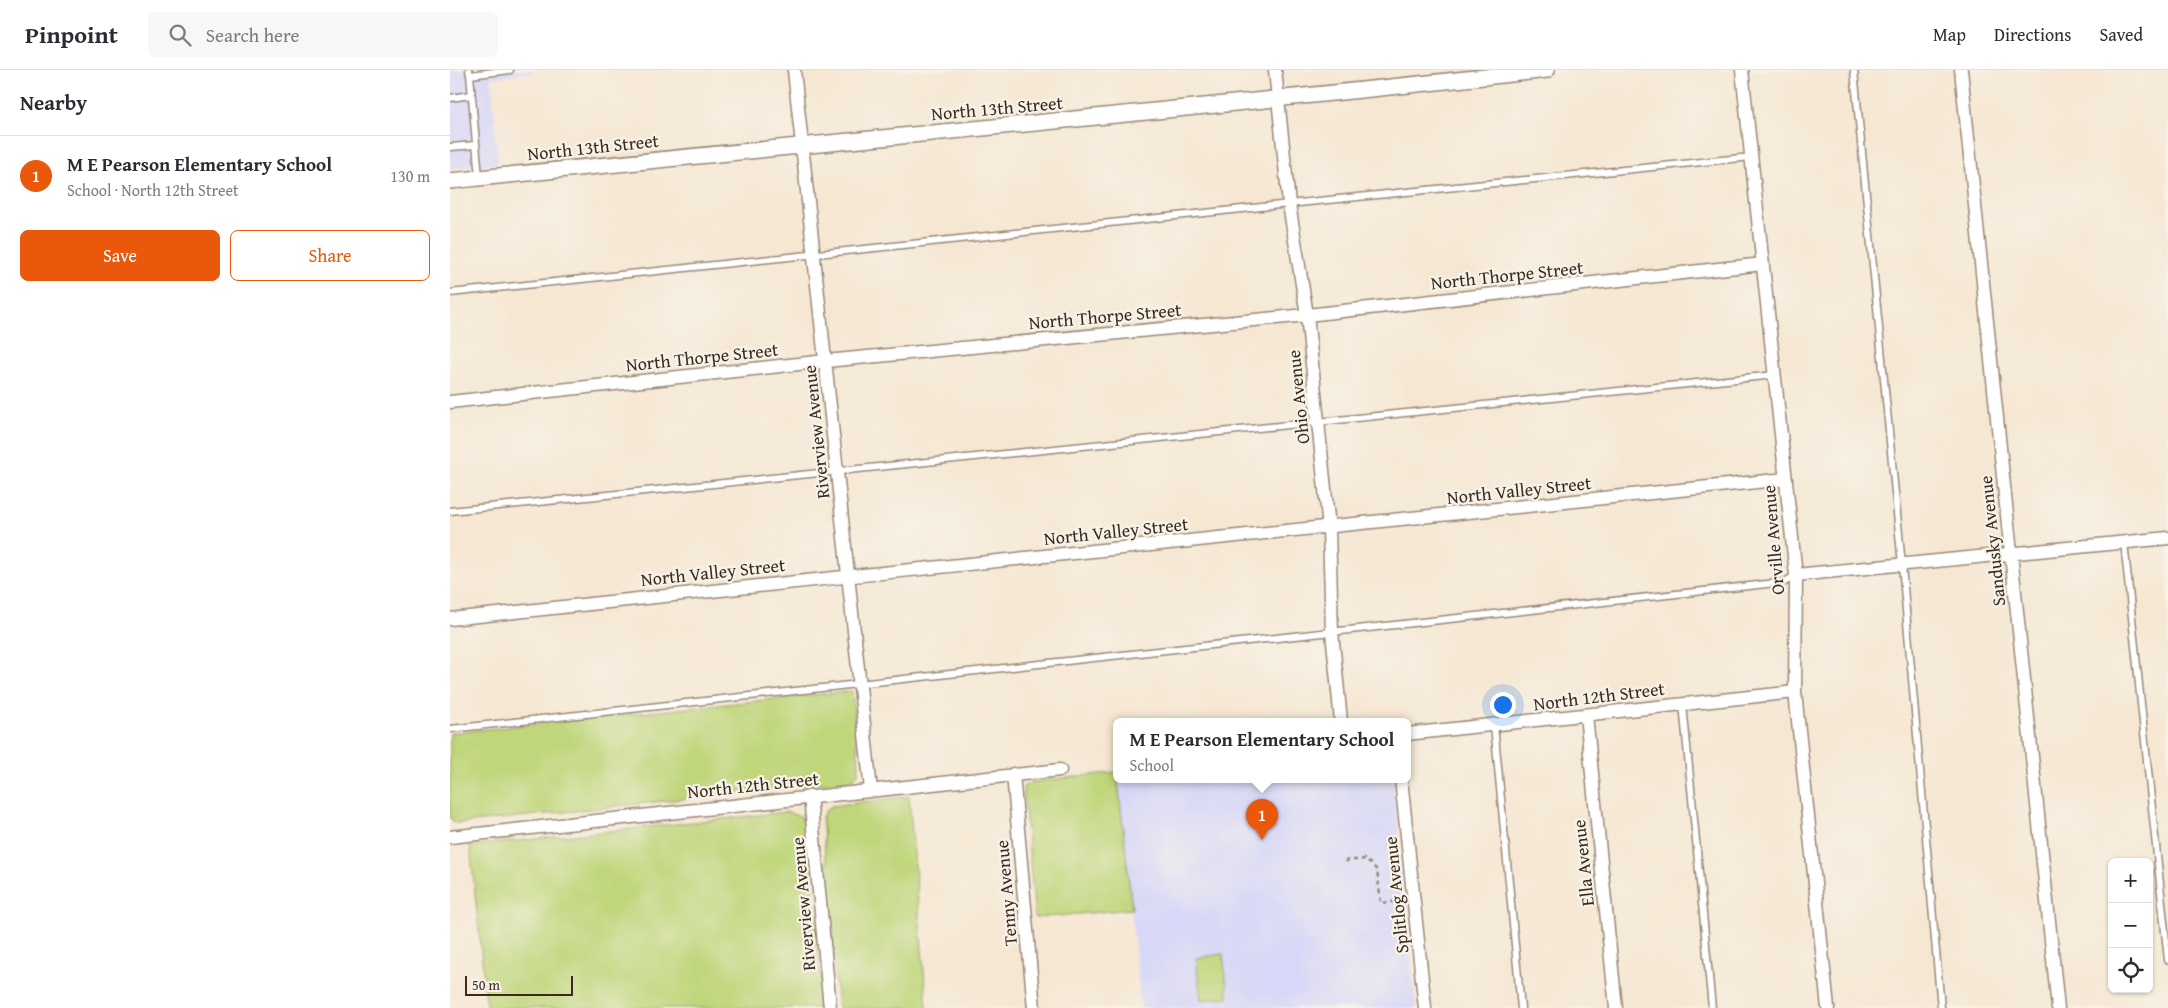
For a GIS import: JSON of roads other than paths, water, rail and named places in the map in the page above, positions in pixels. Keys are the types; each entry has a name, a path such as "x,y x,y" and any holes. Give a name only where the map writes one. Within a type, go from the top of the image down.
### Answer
{"street":[{"name":"Riverview Avenue","path":"794,70 871,790"},
{"name":"Ohio Avenue","path":"1275,70 1289,204 1307,315 1329,528 1332,632 1341,718"},
{"name":"North 13th Street","path":"450,181 801,145 1278,100 1547,70"},
{"name":"Orville Avenue","path":"1742,70 1796,576 1795,692 1828,1008"},
{"name":"Sandusky Avenue","path":"1962,70 2058,1008"},
{"name":"North Thorpe Street","path":"450,402 826,361 1307,315 1763,264"},
{"name":"North Valley Street","path":"450,619 849,575 1329,528 1786,479"},
{"path":"1796,576 2168,538"},
{"name":"North 12th Street","path":"1411,734 1795,692"},
{"name":"Ella Avenue","path":"1586,715 1616,1008"},
{"name":"North 12th Street","path":"450,837 1060,770"},
{"name":"Tenny Avenue","path":"1013,774 1034,1008"},
{"name":"Splitlog Avenue","path":"1401,783 1425,1008"},
{"name":"Riverview Avenue","path":"810,796 830,1008"}],"lane":[{"path":"479,178 469,72 510,70"},
{"path":"1854,70 1902,565 1941,1008"},
{"path":"450,98 471,95"},
{"path":"450,147 476,145"},
{"path":"450,293 1751,157"},
{"path":"450,511 1318,420 1775,375"},
{"path":"2124,542 2168,960"},
{"path":"450,728 1785,582 1796,576"},
{"path":"1683,704 1712,1008"},
{"path":"1494,725 1521,1008"}],"place":[{"name":"M E Pearson Elementary School","path":"1262,840"}]}
